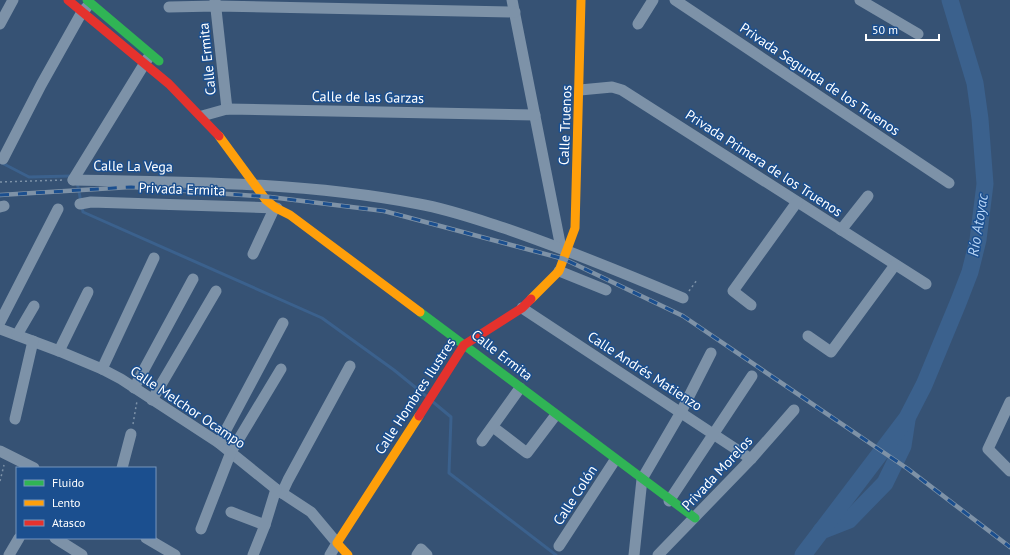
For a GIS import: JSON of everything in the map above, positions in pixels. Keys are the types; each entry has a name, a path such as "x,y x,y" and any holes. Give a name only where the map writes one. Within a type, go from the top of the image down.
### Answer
{"street":[{"path":"0,24 13,0"},
{"path":"68,0 82,12 148,58 167,69"},
{"path":"512,0 535,116 565,249"},
{"name":"Calle Truenos","path":"565,249 575,228 580,90 581,0"},
{"path":"638,24 653,0"},
{"name":"Privada Segunda de los Truenos","path":"675,0 949,183"},
{"path":"860,0 918,34"},
{"path":"3,159 41,85 89,2 148,58 202,116 250,176 260,185 278,208 253,254"},
{"path":"169,7 215,3 515,12"},
{"name":"Calle Ermita","path":"215,3 227,109"},
{"path":"73,180 148,58"},
{"name":"Privada Primera de los Truenos","path":"580,90 612,87 622,90 926,284"},
{"name":"Calle de las Garzas","path":"202,116 214,115 227,109 535,116"},
{"path":"214,115 258,173 260,185"},
{"name":"Calle La Vega","path":"73,180 260,185 344,192 420,204 473,218 565,249 683,298"},
{"path":"841,230 868,196"},
{"name":"Privada Ermita","path":"80,204 91,202 278,208"},
{"path":"751,305 733,291 797,202"},
{"path":"0,322 58,208"},
{"name":"Calle Ermita","path":"278,208 290,215 464,345 555,416 642,479 669,501 695,518"},
{"name":"Calle Hombres Ilustres","path":"330,555 464,345 522,308 559,271 565,249"},
{"path":"102,369 154,258"},
{"path":"808,336 831,352 896,265"},
{"path":"559,271 606,290"},
{"path":"136,389 193,279"},
{"path":"152,400 216,291"},
{"path":"59,351 88,292"},
{"path":"17,335 34,306"},
{"name":"Calle Andrés Matienzo","path":"522,308 751,459"},
{"path":"219,443 284,323"},
{"name":"Calle Melchor Ocampo","path":"0,329 102,369 136,389 219,443 279,491 311,512 338,543"},
{"path":"15,419 33,341"},
{"path":"634,555 642,479 681,412 711,353"},
{"path":"253,555 279,491 288,480 350,366"},
{"path":"201,529 231,452 281,369"},
{"path":"669,501 752,376"},
{"path":"482,441 520,388"},
{"path":"1010,402 988,449 1010,471"},
{"name":"Privada Morelos","path":"658,555 751,459 794,410"},
{"path":"493,427 527,453 555,416"},
{"path":"122,467 131,434"},
{"path":"4,452 32,467"},
{"name":"Calle Colón","path":"559,546 616,460"},
{"path":"231,512 265,525"},
{"path":"9,555 18,539"},
{"path":"57,539 82,555"},
{"path":"148,539 175,555"},
{"path":"338,543 348,555"},
{"path":"417,555 421,549 427,555"}],"path":[{"name":"Calle La Vega","path":"0,182 73,180"},
{"path":"683,298 697,280"},
{"path":"131,434 136,389"},
{"path":"0,482 4,452"}],"waterway":[{"name":"Río Atoyac","path":"803,555 907,418 924,385 970,272 978,240 985,184 980,119 975,83 950,0"},
{"path":"2,163 29,177 72,176"},
{"path":"77,182 83,212 322,318 394,370 426,396"},
{"path":"433,402 451,417 449,473 556,555"},
{"name":"Río Atoyac","path":"821,531 849,520 885,483 903,446 907,420"}],"railway":[{"path":"0,195 131,187 270,197 384,211 564,259 683,316 908,469 1010,547"}],"traffic: fast":[{"path":"87,0 159,61"},
{"path":"420,312 695,518"}],"traffic: slow":[{"path":"531,299 559,271 575,228 581,0"},
{"path":"219,136 266,200 276,208 290,215 420,312"},
{"path":"348,555 337,543 419,416"}],"traffic: jam":[{"path":"68,0 169,84 219,136"},
{"path":"419,416 464,345 522,308 531,299"}]}
